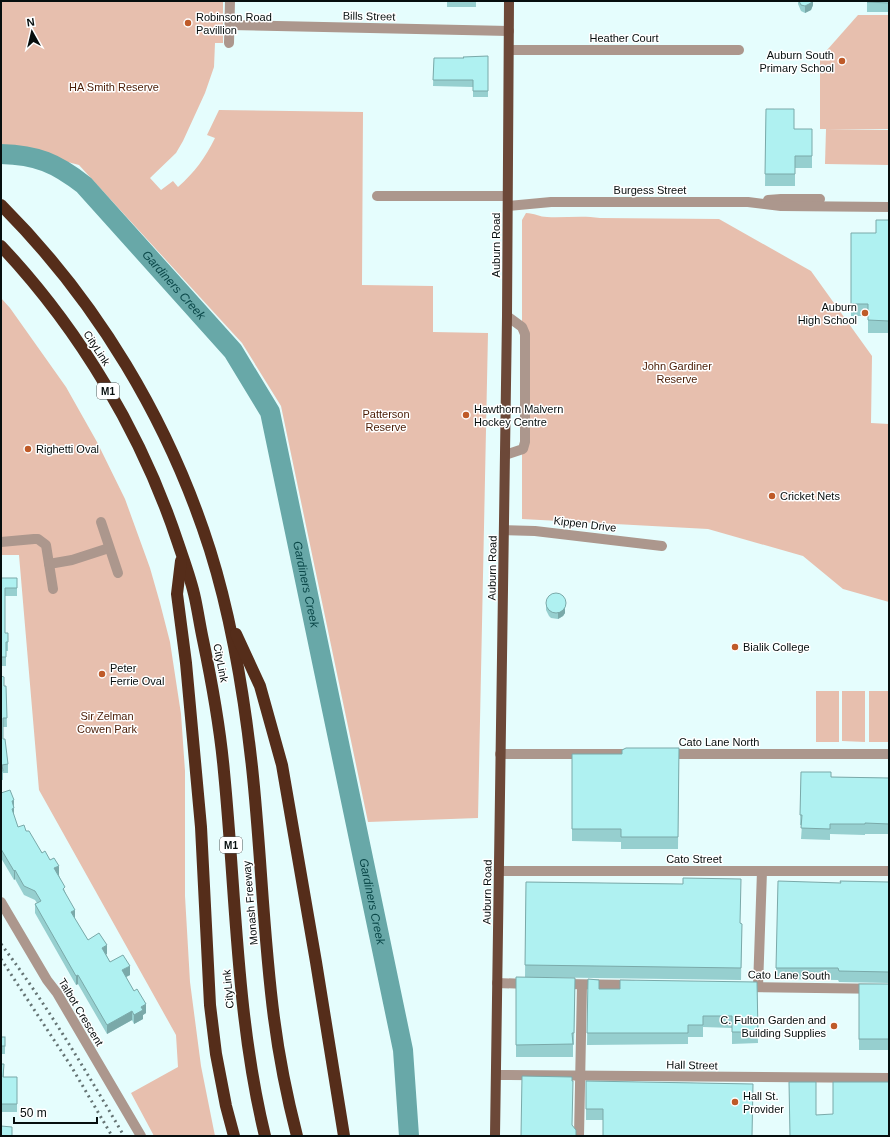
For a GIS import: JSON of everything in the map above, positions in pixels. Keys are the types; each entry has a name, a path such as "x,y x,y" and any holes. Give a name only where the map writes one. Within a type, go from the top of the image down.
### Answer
{"highway":[{"name":"CityLink","path":"1,205 45,252 86,305 115,348 149,404 172,451 193,502 210,551 228,619"},
{"name":"CityLink","path":"1,246 30,279 59,316 86,354 110,394 150,472 168,514 195,596 216,714 224,769 244,1020 257,1102 265,1136"},
{"path":"182,555 177,594 186,663 201,827 210,1005 217,1061 234,1136"},
{"name":"Monash Freeway","path":"228,619 252,767 269,978 274,1018 287,1094 297,1136"},
{"path":"228,619 260,686 282,765 344,1136"}],"main road":[{"name":"Auburn Road","path":"495,1136 508,316 508,1"}],"street":[{"path":"229,43 230,1"},
{"name":"Bills Street","path":"230,25 509,31"},
{"name":"Heather Court","path":"509,50 739,50"},
{"name":"Burgess Street","path":"377,196 508,200 524,198 552,202 748,202 781,199 889,200"},
{"name":"Burgess Street","path":"748,202 781,206 889,207"},
{"path":"505,455 523,450 525,435 525,334 522,327 508,316"},
{"path":"101,522 118,573"},
{"name":"Kippen Drive","path":"504,530 535,531 662,546"},
{"path":"1,542 38,539 46,545 53,589"},
{"path":"49,564 72,560 109,548"},
{"path":"500,754 643,754"},
{"name":"Cato Lane North","path":"659,754 889,754"},
{"name":"Cato Street","path":"499,871 889,871"},
{"path":"758,987 762,871"},
{"name":"Talbot Crescent","path":"1,902 47,980 57,993 141,1136"},
{"path":"497,983 537,984"},
{"path":"552,984 646,985"},
{"path":"579,1136 582,984"},
{"name":"Cato Lane South","path":"734,987 889,989"},
{"name":"Hall Street","path":"496,1075 889,1078"}],"green space":[{"name":"Patterson Reserve","path":"1,1 223,1 223,43 215,43 214,67 205,93 176,153 150,178 161,190 173,181 178,187 190,176 199,164 215,138 207,135 219,110 363,112 362,285 433,286 433,332 488,333 478,818 368,822 281,406 242,343 79,165 1,144"},
{"path":"858,15 889,15 889,129 820,129 820,58"},
{"path":"826,129 889,130 889,165 825,164"},
{"name":"John Gardiner Reserve","path":"526,213 547,217 719,219 811,271 872,356 871,423 889,424 889,602 843,589 803,556 708,529 522,519 522,220"},
{"name":"Sir Zelman Cowen Park","path":"1,298 10,308 66,387 97,442 125,499 150,568 170,642 181,714 185,771 185,896 190,982 201,1066 215,1136 154,1136 131,1093 178,1067 176,1035 39,790 19,555 1,555"},
{"path":"816,691 839,691 839,742 816,742"},
{"path":"842,691 865,691 865,742 842,741"},
{"path":"869,691 889,691 889,742 869,742"}],"building":[{"path":"799,1 812,1 805,6 801,5"},
{"path":"889,1 889,3 867,2"},
{"path":"488,56 488,91 473,91 473,80 433,80 434,58"},
{"path":"766,109 794,109 794,129 812,129 812,156 795,156 795,174 765,174"},
{"path":"876,220 889,220 889,321 868,320 868,304 851,304 851,233 876,233"},
{"path":"1,578 17,578 17,588 5,588 5,633 8,633 8,642 6,642 6,657 1,657"},
{"path":"556,593 563,596 566,603 563,610 556,613 549,610 546,603 549,596"},
{"path":"1,676 4,677 4,686 6,686 7,718 3,718 3,739 5,739 8,764 2,765 3,771 1,771"},
{"path":"626,748 679,748 678,837 621,837 621,829 572,829 572,754 622,754 622,750"},
{"path":"801,772 831,772 831,777 889,778 889,824 830,824 830,829 801,828"},
{"path":"10,790 14,800 12,801 14,808 12,809 18,827 24,825 26,831 29,831 42,853 45,851 50,860 54,858 59,866 54,868 65,887 63,889 75,910 71,912 88,940 99,933 107,945 102,948 110,962 123,955 130,966 122,970 134,991 137,989 146,1004 141,1007 143,1010 134,1015 132,1011 107,1025 78,975 76,976 35,904 41,901 35,891 24,886 1,849 1,793"},
{"path":"683,878 741,879 741,968 525,965 526,882 683,884"},
{"path":"778,881 841,883 840,881 889,882 889,972 839,971 838,968 776,968"},
{"path":"516,977 575,978 574,1033 572,1033 573,1044 516,1045"},
{"path":"588,979 599,980 599,989 620,989 620,980 757,982 758,1032 732,1032 732,1016 703,1016 703,1025 688,1025 688,1033 587,1033"},
{"path":"859,984 889,984 889,1039 859,1039"},
{"path":"1,1037 5,1037 5,1046 1,1046"},
{"path":"1,1064 4,1064 3,1077 17,1077 17,1104 1,1104"},
{"path":"522,1076 572,1077 572,1125 576,1130 576,1136 521,1136"},
{"path":"586,1081 753,1084 752,1136 603,1136 603,1109 586,1109"},
{"path":"789,1082 816,1082 816,1115 833,1114 833,1082 889,1082 889,1136 790,1136"},
{"path":"1,1126 12,1127 12,1136 1,1136"}],"waterway":[{"name":"Gardiners Creek","path":"1,154 36,158 64,171 84,185 233,351 270,412 403,1050 409,1136"}],"railway":[{"path":"1,944 50,1014 124,1136"},
{"path":"1,959 71,1066 112,1136"}],"place":[{"name":"Robinson Road Pavillion","path":"188,23"},
{"name":"Auburn South Primary School","path":"842,61"},
{"name":"Auburn High School","path":"865,313"},
{"name":"Hawthorn Malvern Hockey Centre","path":"466,415"},
{"name":"Righetti Oval","path":"28,449"},
{"name":"Cricket Nets","path":"772,496"},
{"name":"Bialik College","path":"735,647"},
{"name":"Peter Ferrie Oval","path":"102,674"},
{"name":"C. Fulton Garden and Building Supplies","path":"834,1026"},
{"name":"Hall St. Provider","path":"735,1102"}],"park label":[{"name":"HA Smith Reserve","path":"114,87"}]}
